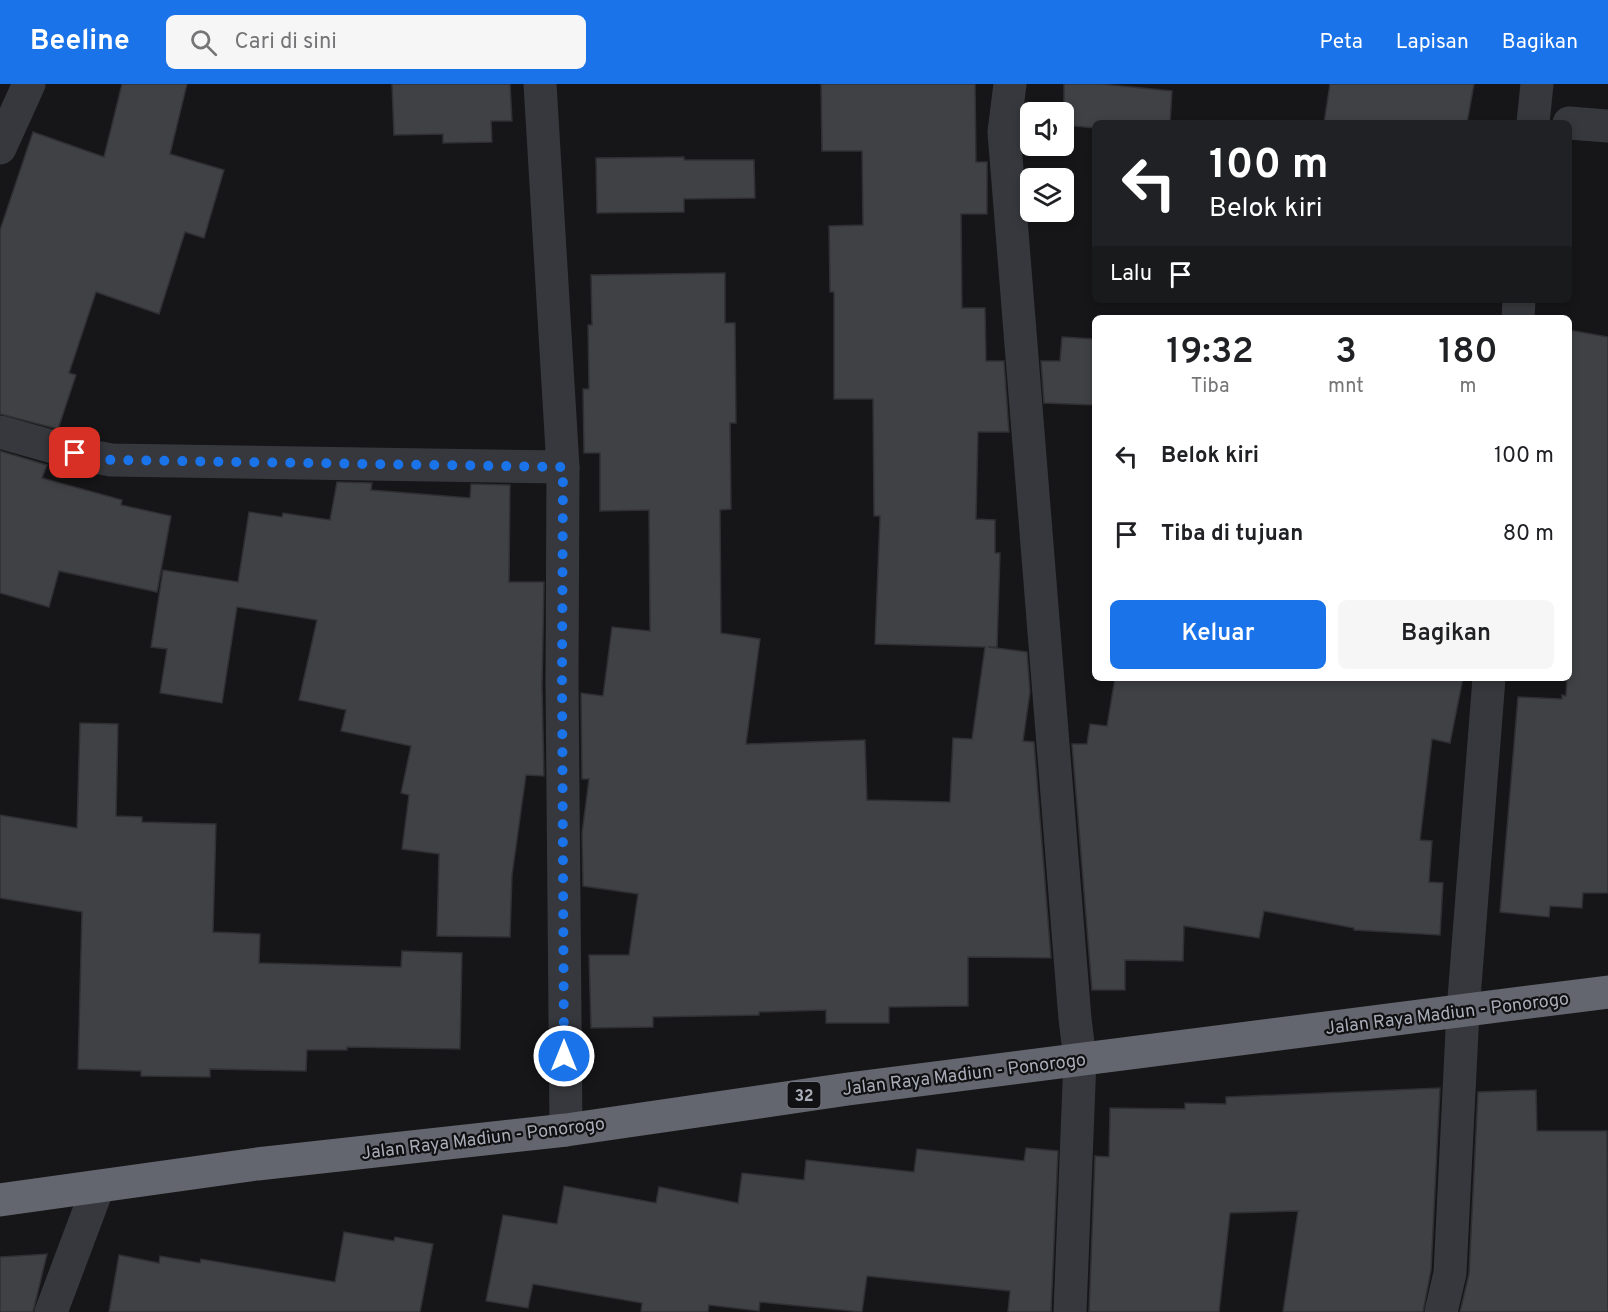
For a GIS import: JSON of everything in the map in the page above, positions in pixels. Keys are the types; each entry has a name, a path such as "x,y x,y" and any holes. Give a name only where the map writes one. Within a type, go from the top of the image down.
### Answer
{"highway":[{"name":"Jalan Raya Madiun - Ponorogo","path":"0,1200 257,1164 566,1130 848,1089 1608,992"}],"street":[{"path":"0,148 28,84"},
{"path":"540,84 563,467 562,693 566,1130"},
{"path":"1010,84 1004,132 1080,1059 1070,1312"},
{"path":"1533,120 1537,84"},
{"path":"1572,123 1608,126"},
{"path":"0,432 75,453 111,460 563,467"},
{"path":"1442,1312 1450,1273 1463,1011 1489,681"},
{"path":"51,1312 98,1187"}],"building":[{"path":"122,84 187,84 170,154 224,170 204,238 185,232 159,314 96,292 69,373 76,375 58,429 0,414 0,230 33,132 104,157"},
{"path":"392,84 510,84 512,121 491,121 492,142 443,143 443,134 394,135"},
{"path":"821,84 975,84 976,162 987,162 987,214 961,214 962,308 985,308 986,361 1004,361 1009,432 978,432 976,519 995,520 995,553 1000,553 997,647 988,647 1027,652 1030,692 1023,741 1034,742 1051,958 968,957 968,1006 889,1007 889,1023 826,1023 826,1010 759,1012 759,1015 653,1017 653,1027 591,1028 589,955 629,955 638,894 583,886 582,833 589,779 582,779 581,693 603,696 612,627 650,631 649,510 600,511 600,453 584,453 583,389 589,389 588,325 592,325 591,275 725,273 725,323 735,323 736,423 730,423 731,509 720,510 721,633 760,639 746,744 865,740 867,800 950,802 953,738 972,739 985,647 875,644 880,516 874,516 873,399 834,399 834,292 830,292 829,226 863,225 862,151 822,151"},
{"path":"1064,84 1101,84 1172,91 1170,120 1092,120 1092,128 1074,126 1074,102 1064,102"},
{"path":"1330,84 1474,84 1468,120 1324,120"},
{"path":"684,157 684,160 754,160 755,198 684,199 684,212 597,213 596,158"},
{"path":"1572,331 1608,337 1608,893 1583,893 1582,908 1550,906 1549,917 1500,912 1518,697 1562,699 1562,695 1566,696 1567,681 1572,681"},
{"path":"1062,337 1092,339 1092,405 1044,403 1041,361 1060,361"},
{"path":"0,451 47,465 42,478 122,500 121,505 171,516 157,592 59,571 49,607 0,593"},
{"path":"337,482 372,483 371,490 470,498 471,484 510,485 509,582 544,582 542,687 544,776 526,775 512,875 510,937 437,936 439,854 402,849 409,795 401,793 411,746 341,731 346,710 299,700 317,620 237,607 222,703 160,693 167,649 151,647 163,570 238,582 249,512 282,517 283,513 330,520"},
{"path":"1114,681 1462,681 1450,743 1432,739 1420,840 1432,841 1429,882 1443,883 1440,935 1354,930 1354,928 1264,911 1259,938 1184,926 1183,961 1125,960 1125,990 1092,990 1072,744 1087,744 1090,724 1107,726"},
{"path":"80,723 118,724 116,816 142,817 142,822 216,824 213,932 260,934 259,963 401,967 402,951 462,953 460,1049 347,1047 347,1050 307,1050 306,1071 210,1069 210,1077 141,1076 141,1071 78,1069 82,912 0,898 0,815 77,828"},
{"path":"1440,1088 1431,1270 1423,1312 1283,1312 1298,1211 1230,1213 1219,1312 1089,1312 1095,1156 1109,1157 1110,1108 1185,1109 1185,1103 1226,1104 1226,1097"},
{"path":"1536,1090 1537,1131 1607,1131 1608,1312 1460,1312 1469,1274 1478,1092"},
{"path":"1026,1148 1058,1151 1051,1312 1008,1312 1010,1291 867,1276 862,1312 760,1302 759,1311 709,1305 708,1312 641,1312 642,1303 533,1284 528,1308 486,1301 503,1215 557,1224 564,1186 656,1203 659,1187 738,1203 742,1173 804,1180 806,1160 914,1172 917,1149 1024,1161"},
{"path":"344,1232 394,1241 395,1237 433,1244 420,1312 109,1312 119,1255 159,1263 160,1256 200,1263 201,1259 335,1282"},
{"path":"47,1254 33,1312 0,1312 0,1257"}],"route":[{"path":"75,453 111,460 563,467 564,1056"}]}
